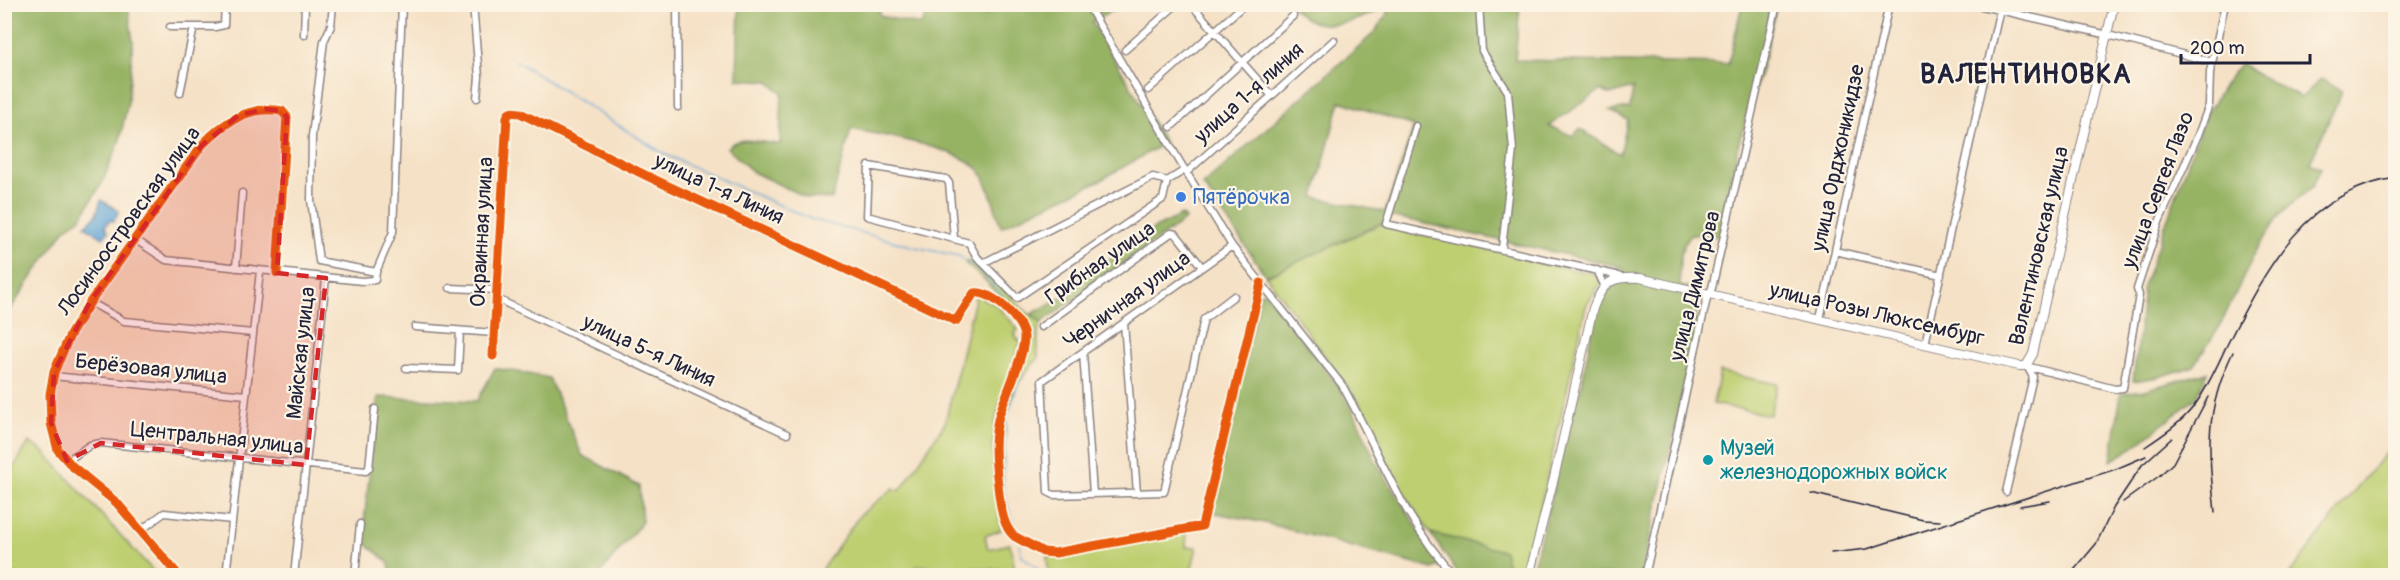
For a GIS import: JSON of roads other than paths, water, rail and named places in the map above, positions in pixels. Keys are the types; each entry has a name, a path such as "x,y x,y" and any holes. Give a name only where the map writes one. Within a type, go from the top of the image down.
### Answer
{"main road":[{"name":"Валентиновская улица","path":"2025,366 2033,354 2114,4"},
{"name":"улица Розы Люксембург","path":"1622,278 1640,278 2025,366"},
{"path":"1529,576 1593,308 1604,285 1622,278"}],"street":[{"path":"170,27 224,25 225,4"},
{"path":"304,35 305,4"},
{"path":"333,4 331,26 324,41 312,136 311,200 319,261 376,272"},
{"path":"136,240 166,260 326,278 375,280 376,272 393,232 402,4"},
{"path":"473,4 479,77 477,98"},
{"path":"677,4 678,107"},
{"path":"1088,4 1232,246 1341,385 1356,410 1392,485 1429,542 1455,576"},
{"path":"1125,50 1177,4"},
{"path":"1191,4 1271,95"},
{"path":"1148,90 1245,4"},
{"path":"1479,4 1482,51 1508,92 1512,150 1502,248"},
{"name":"улица Димитрова","path":"1645,576 1708,294 1712,288 1777,4"},
{"name":"улица Орджоникидзе","path":"1820,319 1889,4"},
{"path":"1973,4 2001,8 2212,62"},
{"name":"улица Сергея Лазо","path":"2123,388 2139,296 2137,289 2159,222 2209,105 2212,62 2225,4"},
{"path":"1926,344 2001,8"},
{"path":"1171,127 1293,16"},
{"path":"180,93 194,27"},
{"name":"улица 1-я линия","path":"1167,181 1186,171 1334,40"},
{"name":"Лосиноостровская улица","path":"179,576 117,503 67,461 58,450 51,423 50,394 53,376 70,335 90,302 202,145 218,129 239,115 266,109 282,111 287,117 277,273"},
{"name":"Окраинная улица","path":"493,356 507,117 510,112"},
{"name":"улица 1-я Линия","path":"510,112 520,113 956,321 974,293 981,291 992,297 1018,322 1024,333 1024,341 1000,414 995,440 1001,507 1010,533 1042,552 1055,554 1202,526 1261,283"},
{"path":"1416,126 1386,224 1502,248 1622,278"},
{"path":"954,238 949,183 946,179 869,166 867,216 969,243 977,257 1017,298 1163,199 1167,181 1153,177 983,263"},
{"path":"236,268 242,193"},
{"name":"Грибная улица","path":"1041,327 1171,233 1176,234 1202,267"},
{"name":"Черничная улица","path":"1093,494 1054,495 1047,492 1042,381 1232,246"},
{"path":"1835,251 1941,275"},
{"path":"1597,270 1604,285"},
{"path":"226,576 260,271"},
{"name":"Майская улица","path":"294,576 326,278"},
{"path":"450,288 497,290"},
{"path":"1083,352 1093,494 1164,492 1204,319 1234,296"},
{"name":"улица 5-я Линия","path":"496,298 788,434"},
{"path":"90,302 120,320 253,333"},
{"path":"1124,322 1137,493"},
{"path":"415,327 494,333"},
{"path":"406,368 458,370 460,331"},
{"name":"улица Розы Люксембург","path":"2025,366 2115,389 2123,388"},
{"name":"Валентиновская улица","path":"2006,492 2033,377 2032,372 2025,366"},
{"name":"Берёзовая улица","path":"53,376 246,395"},
{"name":"Центральная улица","path":"67,461 90,445 101,443 368,470 375,409"},
{"path":"140,531 164,513 232,520"},
{"path":"356,576 360,524"}],"water":[{"path":"101,200 119,211 114,221 109,221 105,226 108,232 103,238 85,226 96,215"}],"waterway":[{"path":"516,61 664,154 811,219 915,247 959,256 983,274 1035,332 1007,417 1003,488 1015,533"},
{"path":"1019,544 1022,556 1047,576"}],"railway":[{"path":"2145,447 2178,423 2194,406 2209,382 2258,286 2293,237 2314,216 2338,198 2365,185 2396,178"},
{"path":"2215,512 2210,430 2217,393 2233,352"},
{"path":"2123,502 2173,463 2208,397"},
{"path":"2069,576 2096,544 2114,507 2142,465 2172,438"},
{"path":"1831,553 1867,549 2116,469 2146,456"},
{"path":"1811,493 1923,520 1940,521"},
{"path":"2020,506 2050,501"}],"place":[{"name":"Пятёрочка","path":"1181,197"},
{"name":"Музей железнодорожных войск","path":"1708,460"}],"district":[{"name":"ВАЛЕНТИНОВКА","path":"2026,74"}]}
